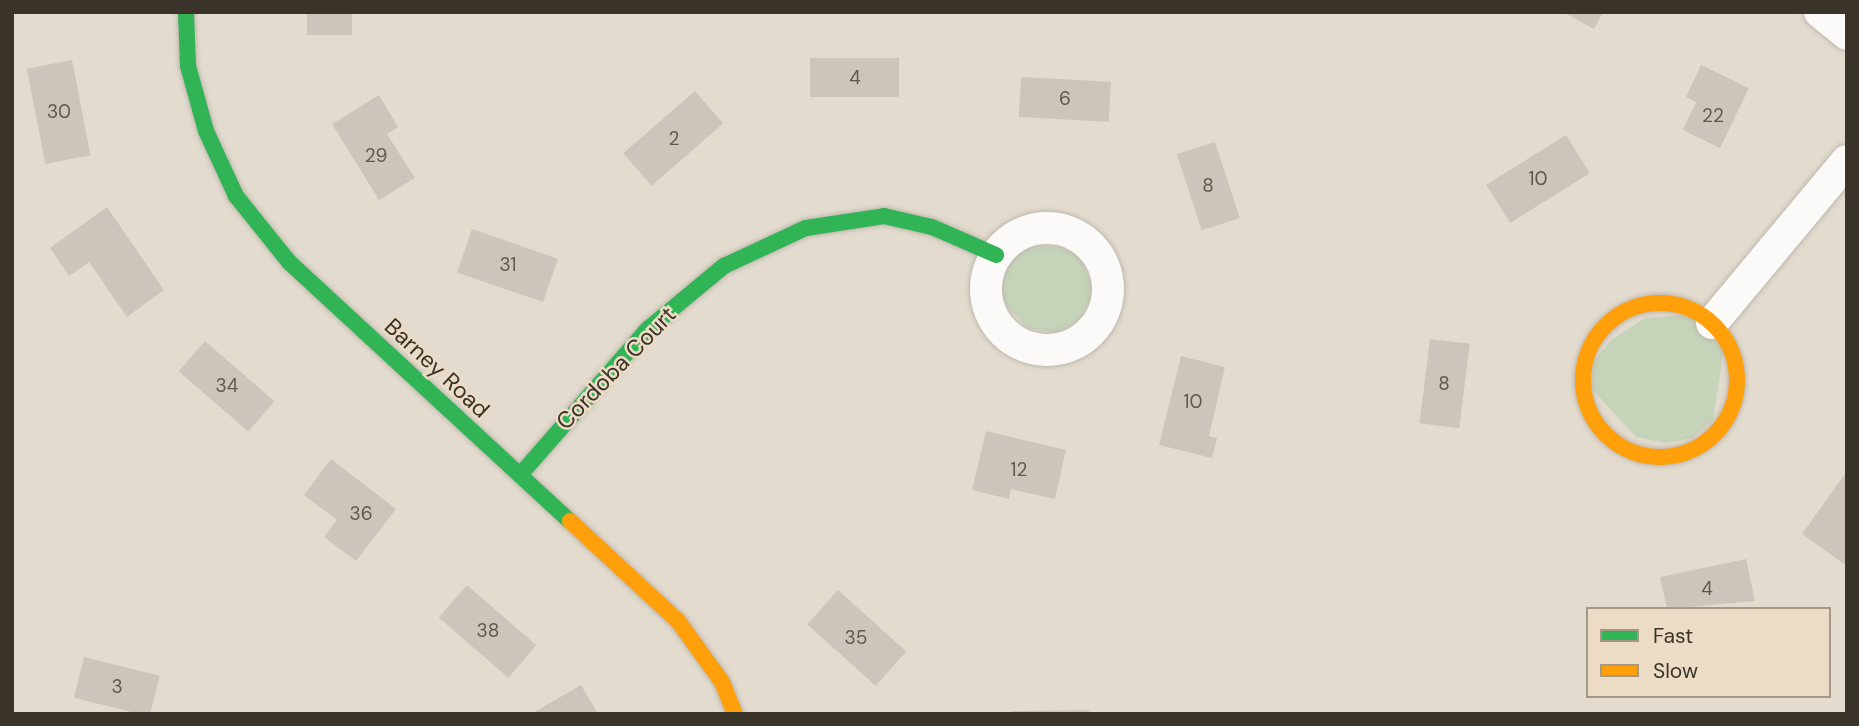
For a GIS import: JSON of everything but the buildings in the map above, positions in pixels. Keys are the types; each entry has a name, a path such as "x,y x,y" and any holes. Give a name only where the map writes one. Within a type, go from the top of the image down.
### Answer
{"street":[{"name":"Barney Road","path":"186,12 188,66 206,131 236,196 289,262 678,621 722,682 735,714"},
{"path":"1820,12 1847,34"},
{"path":"1712,323 1847,161"},
{"name":"Cordoba Court","path":"520,475 648,329 724,266 806,228 884,216 932,227 996,254"},
{"path":"1655,304 1681,306 1712,323 1731,350 1737,383 1719,430 1677,456 1643,456 1613,441 1585,398 1586,363 1601,332 1629,310 1655,304"}],"green space":[{"path":"1030,246 1060,247 1079,256 1094,290 1081,318 1058,333 1028,328 1006,305 995,275 1005,256"},
{"path":"1686,315 1708,320 1724,349 1713,420 1692,438 1666,443 1636,437 1592,389 1593,363 1611,340 1645,318"}],"traffic: fast":[{"path":"186,12 188,66 206,131 236,196 289,262 570,521"},
{"path":"520,475 648,329 724,266 806,228 884,216 932,227 996,255"}],"traffic: slow":[{"path":"1660,303 1689,309 1714,326 1731,351 1737,380 1731,409 1714,434 1689,451 1660,457 1631,451 1606,434 1589,409 1583,380 1589,351 1606,326 1631,309 1660,303"},
{"path":"570,521 678,621 722,682 735,714"}]}
